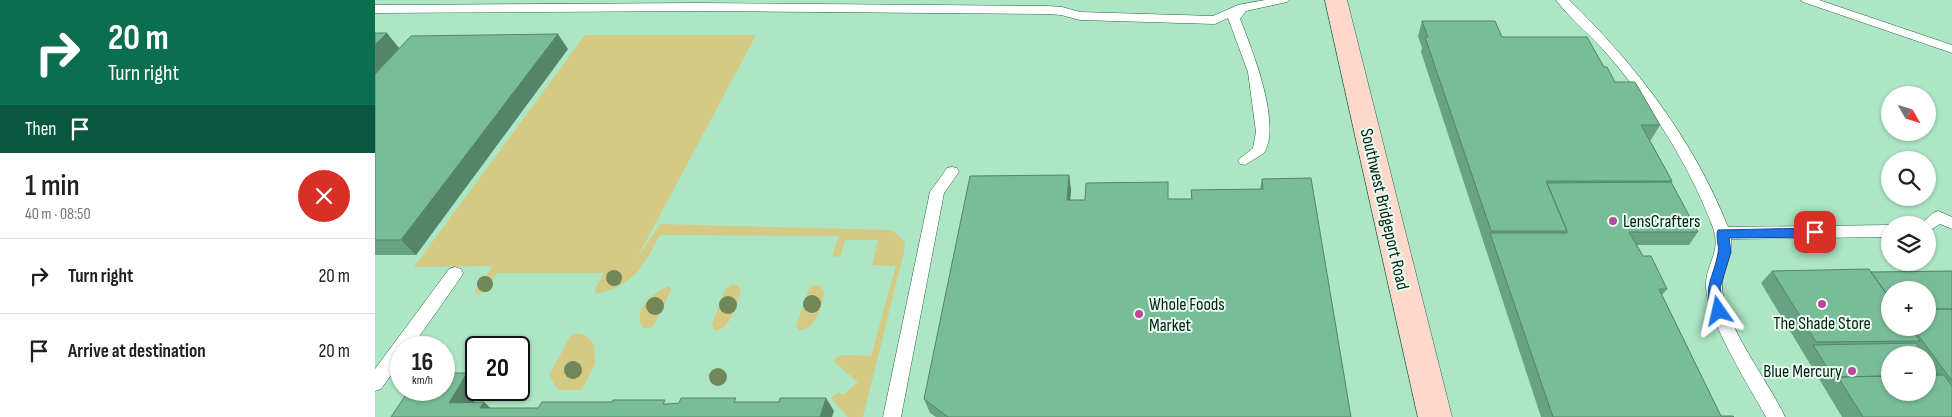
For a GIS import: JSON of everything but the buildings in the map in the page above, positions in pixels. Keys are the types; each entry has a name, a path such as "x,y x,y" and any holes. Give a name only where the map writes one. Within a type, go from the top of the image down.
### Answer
{"street":[{"name":"Southwest Bridgeport Road","path":"1336,0 1435,417"}],"lane":[{"path":"375,9 877,8 1047,10 1062,11 1080,16 1215,20 1242,8 1283,0"},
{"path":"1562,0 1591,27 1628,69 1664,117 1696,173 1723,233 1725,252 1714,288 1719,311 1776,417"},
{"path":"1807,0 1952,49"},
{"path":"1242,8 1234,18 1254,72 1263,132 1259,150 1245,160"},
{"path":"892,417 937,192 952,172"},
{"path":"1936,219 1938,217 1952,223"},
{"path":"1723,233 1881,231"},
{"path":"375,383 455,273"}],"shaded area":[{"path":"585,35 756,35 636,260 660,224 890,230 896,233 905,242 904,252 863,417 848,417 831,398 839,392 843,395 858,382 834,362 836,358 842,355 871,356 896,266 872,265 878,240 845,240 840,257 832,256 839,236 660,235 643,264 630,279 621,285 599,293 596,293 595,289 604,273 497,273 486,290 476,294 475,291 493,266 414,267"},
{"path":"731,285 738,285 741,291 735,309 725,326 714,330 712,324 725,290"},
{"path":"814,285 820,286 824,292 820,310 810,326 799,330 796,326 809,289"},
{"path":"669,286 671,290 654,325 650,328 643,328 640,322 642,309 651,297"},
{"path":"575,333 585,335 594,344 595,363 582,390 558,390 549,375 570,337"}],"place":[{"name":"LensCrafters","path":"1613,221"},
{"name":"The Shade Store","path":"1822,304"},
{"name":"Whole Foods Market","path":"1139,314"},
{"name":"Blue Mercury","path":"1852,371"}],"route":[{"path":"1719,311 1714,288 1725,252 1723,233 1815,232"}]}
